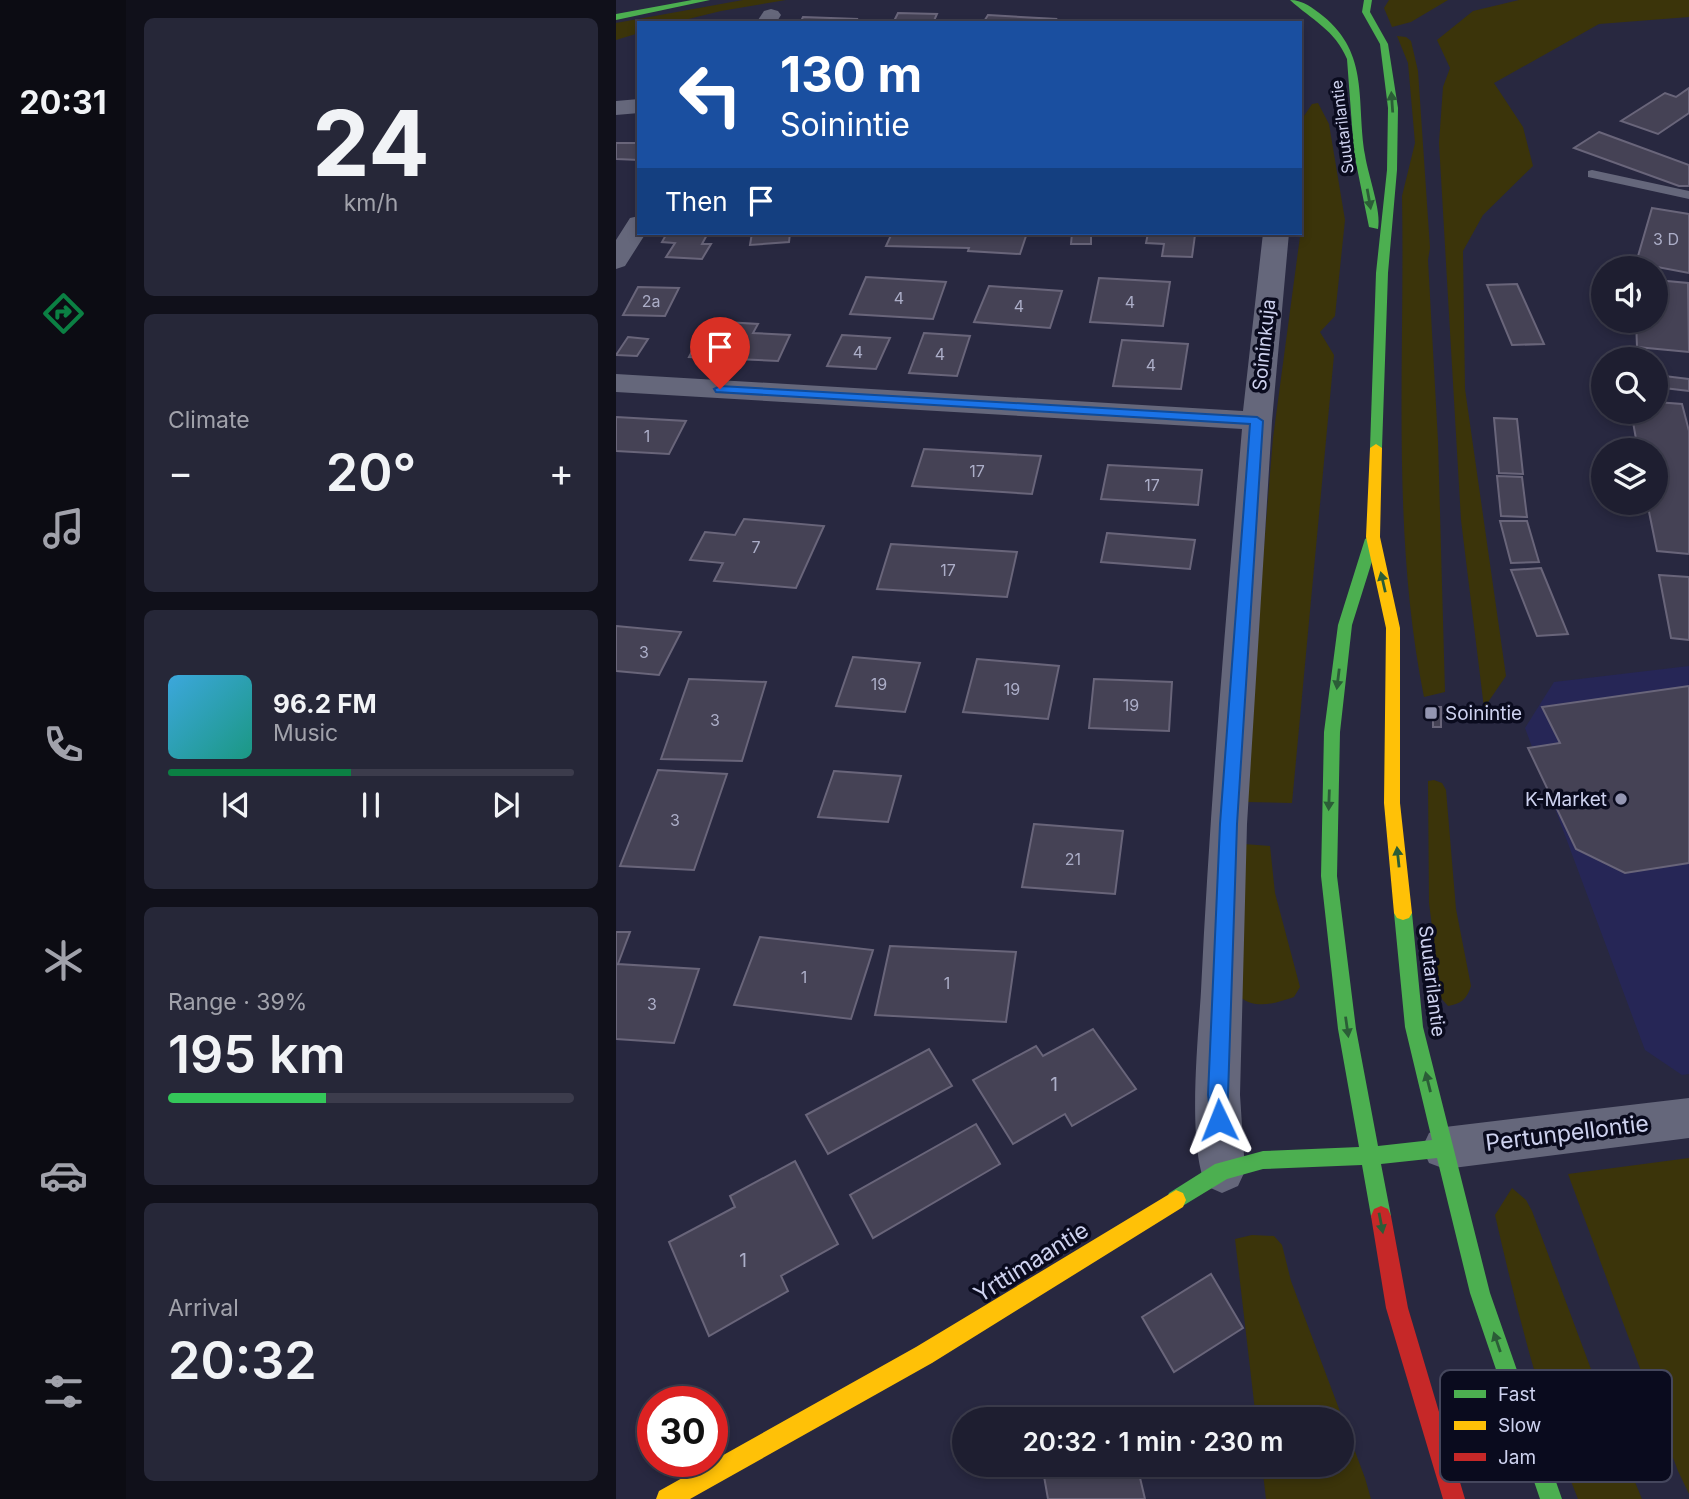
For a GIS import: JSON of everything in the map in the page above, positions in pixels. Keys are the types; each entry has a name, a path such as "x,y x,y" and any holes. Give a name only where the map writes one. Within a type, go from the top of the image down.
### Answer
{"main road":[{"path":"616,17 706,0"},
{"name":"Suutarilantie","path":"1294,0 1332,26 1342,36 1347,51 1354,74 1359,142 1382,273"},
{"name":"Suutarilantie","path":"1368,0 1366,12 1384,44 1393,108 1392,170 1382,273 1373,537 1393,628 1392,803 1414,1027 1480,1293 1507,1370"},
{"name":"Suutarilantie","path":"1373,537 1345,625 1332,732 1327,852 1347,1029 1368,1156 1397,1308 1440,1452"},
{"name":"Yrttimaantie","path":"667,1499 924,1355 1222,1171 1263,1160 1368,1156 1445,1148"},
{"name":"Suutarilantie","path":"1449,1482 1454,1499"},
{"name":"Suutarilantie","path":"1545,1482 1551,1499"}],"street":[{"path":"616,108 637,106"},
{"path":"616,261 637,226"},
{"name":"Soininkuja","path":"1222,1171 1218,1095 1228,824 1257,421 1276,235"},
{"path":"616,383 1257,421"},
{"name":"Pertunpellontie","path":"1445,1148 1689,1118"}],"lane":[{"path":"1592,174 1689,195"}],"shaded area":[{"path":"743,0 786,0 680,21 637,21 637,34 616,40 616,23"},
{"path":"1389,0 1448,0 1411,22 1392,27 1384,8"},
{"path":"1519,0 1689,0 1689,17 1599,24 1494,83 1523,127 1533,166 1483,215 1463,251 1465,389 1506,676 1484,708 1461,520 1439,143 1443,87 1450,68 1437,40 1473,11"},
{"path":"1397,36 1411,41 1418,71 1430,248 1428,260 1438,441 1445,692 1424,697 1407,573 1403,510 1402,196 1415,143 1408,63"},
{"path":"1318,103 1329,124 1345,220 1335,316 1320,332 1334,355 1292,803 1246,802 1251,703 1273,438 1302,235 1304,116 1312,104"},
{"path":"1689,666 1689,1074 1682,1075 1645,1050 1525,728 1554,682"},
{"path":"1428,781 1442,783 1446,790 1456,909 1471,986 1463,1000 1448,1006 1441,998 1429,903"},
{"path":"1244,844 1270,846 1275,893 1300,987 1294,997 1273,1003 1253,1003 1240,997"},
{"path":"1689,1158 1689,1494 1672,1455 1672,1370 1641,1370 1568,1174"},
{"path":"1512,1188 1526,1200 1591,1370 1535,1370 1495,1215"},
{"path":"1252,1235 1274,1236 1282,1245 1291,1281 1338,1407 1255,1407 1235,1239"},
{"path":"1354,1449 1371,1499 1266,1499 1263,1477 1354,1477"},
{"path":"1572,1482 1635,1482 1642,1499 1578,1499"}],"building":[{"path":"898,13 937,14 934,21 894,21"},
{"path":"988,15 1056,19 1055,21 984,21"},
{"path":"803,17 857,19 856,21 801,21"},
{"path":"1689,88 1689,113 1658,134 1621,121 1665,93 1676,97"},
{"path":"1599,132 1689,165 1689,186 1679,186 1574,148"},
{"path":"616,143 637,143 637,160 616,159"},
{"path":"1652,208 1689,214 1689,273 1668,269 1668,256 1638,256"},
{"path":"666,235 707,235 702,244 711,244 702,259 666,257 675,243 662,242"},
{"path":"752,235 790,235 789,242 750,245"},
{"path":"891,235 1026,235 1020,254 968,251 969,248 886,246"},
{"path":"1072,235 1091,235 1091,244 1071,244"},
{"path":"1148,235 1195,235 1192,257 1162,256 1164,244 1146,243"},
{"path":"866,277 946,282 933,319 850,314"},
{"path":"1099,278 1170,282 1163,326 1090,322"},
{"path":"1668,281 1688,283 1689,352 1668,350 1668,347 1637,347 1636,333 1668,333"},
{"path":"1517,284 1544,344 1512,345 1487,285"},
{"path":"989,286 1062,291 1050,328 974,322"},
{"path":"638,287 679,288 665,316 623,315"},
{"path":"708,321 758,324 753,333 790,335 778,361 689,357"},
{"path":"924,333 970,336 957,376 909,373"},
{"path":"842,335 890,338 876,369 827,366"},
{"path":"628,337 648,339 637,356 616,355"},
{"path":"1122,340 1188,344 1181,389 1113,386"},
{"path":"1668,376 1689,379 1689,391 1668,388"},
{"path":"1668,403 1682,404 1689,431 1689,554 1657,551 1650,515 1668,515 1668,438 1636,438 1633,424 1668,424"},
{"path":"616,417 686,421 669,454 616,451"},
{"path":"1494,418 1517,419 1523,474 1499,473"},
{"path":"924,449 1041,456 1032,494 912,486"},
{"path":"1108,465 1202,470 1198,505 1101,499"},
{"path":"1497,476 1522,477 1527,517 1501,516"},
{"path":"744,519 824,526 796,588 714,581 723,563 690,560 705,532 735,535"},
{"path":"1500,521 1527,521 1539,562 1511,563"},
{"path":"1107,533 1195,540 1190,569 1101,562"},
{"path":"891,544 1017,552 1007,597 877,589"},
{"path":"1541,568 1568,634 1537,636 1511,570"},
{"path":"1659,575 1689,577 1689,640 1671,638"},
{"path":"616,626 681,632 659,675 616,671"},
{"path":"853,657 920,663 905,712 836,706"},
{"path":"977,659 1059,666 1048,719 963,712"},
{"path":"689,679 766,682 742,761 661,759"},
{"path":"1094,679 1172,682 1169,731 1089,728"},
{"name":"K-Market","path":"1689,686 1689,863 1625,873 1576,849 1528,748 1560,743 1542,707"},
{"path":"1433,707 1441,707 1441,727 1433,727"},
{"path":"658,770 727,774 694,870 620,866"},
{"path":"834,771 901,776 888,822 818,817"},
{"path":"1034,824 1123,831 1115,894 1022,887"},
{"path":"616,932 630,932 618,964 699,969 674,1043 616,1039"},
{"path":"760,937 873,950 851,1019 734,1005"},
{"path":"890,946 1016,952 1006,1022 875,1015"},
{"path":"1093,1029 1136,1089 1072,1126 1065,1114 1013,1144 973,1080 1036,1046 1043,1056"},
{"path":"929,1049 952,1086 828,1154 806,1115"},
{"path":"976,1124 1000,1164 873,1238 850,1195"},
{"path":"795,1161 838,1244 781,1276 788,1291 709,1336 669,1242 735,1207 730,1196"},
{"path":"1211,1274 1243,1328 1174,1372 1142,1317"},
{"path":"1044,1477 1140,1477 1145,1499 1048,1499"}],"traffic: fast":[{"path":"616,17 706,0"},
{"path":"1294,0 1335,31 1351,59 1359,153 1374,227"},
{"path":"1368,0 1366,12 1384,44 1393,108 1392,170 1382,273 1376,448"},
{"path":"1372,539 1345,625 1332,732 1329,876 1347,1029 1381,1216"},
{"path":"1403,913 1414,1027 1480,1293 1507,1370"},
{"path":"1176,1200 1222,1171 1263,1160 1368,1156 1445,1148"},
{"path":"1545,1482 1551,1499"}],"traffic: slow":[{"path":"1376,448 1373,537 1393,628 1392,803 1403,913"},
{"path":"667,1499 924,1355 1176,1200"}],"traffic: jam":[{"path":"1381,1216 1397,1308 1440,1452"},
{"path":"1449,1482 1454,1499"}],"place":[{"name":"Soinintie","path":"1431,713"},
{"name":"K-Market","path":"1621,799"}],"route":[{"path":"720,389 1257,421 1244,587 1235,758 1228,824 1219,1120"}]}
